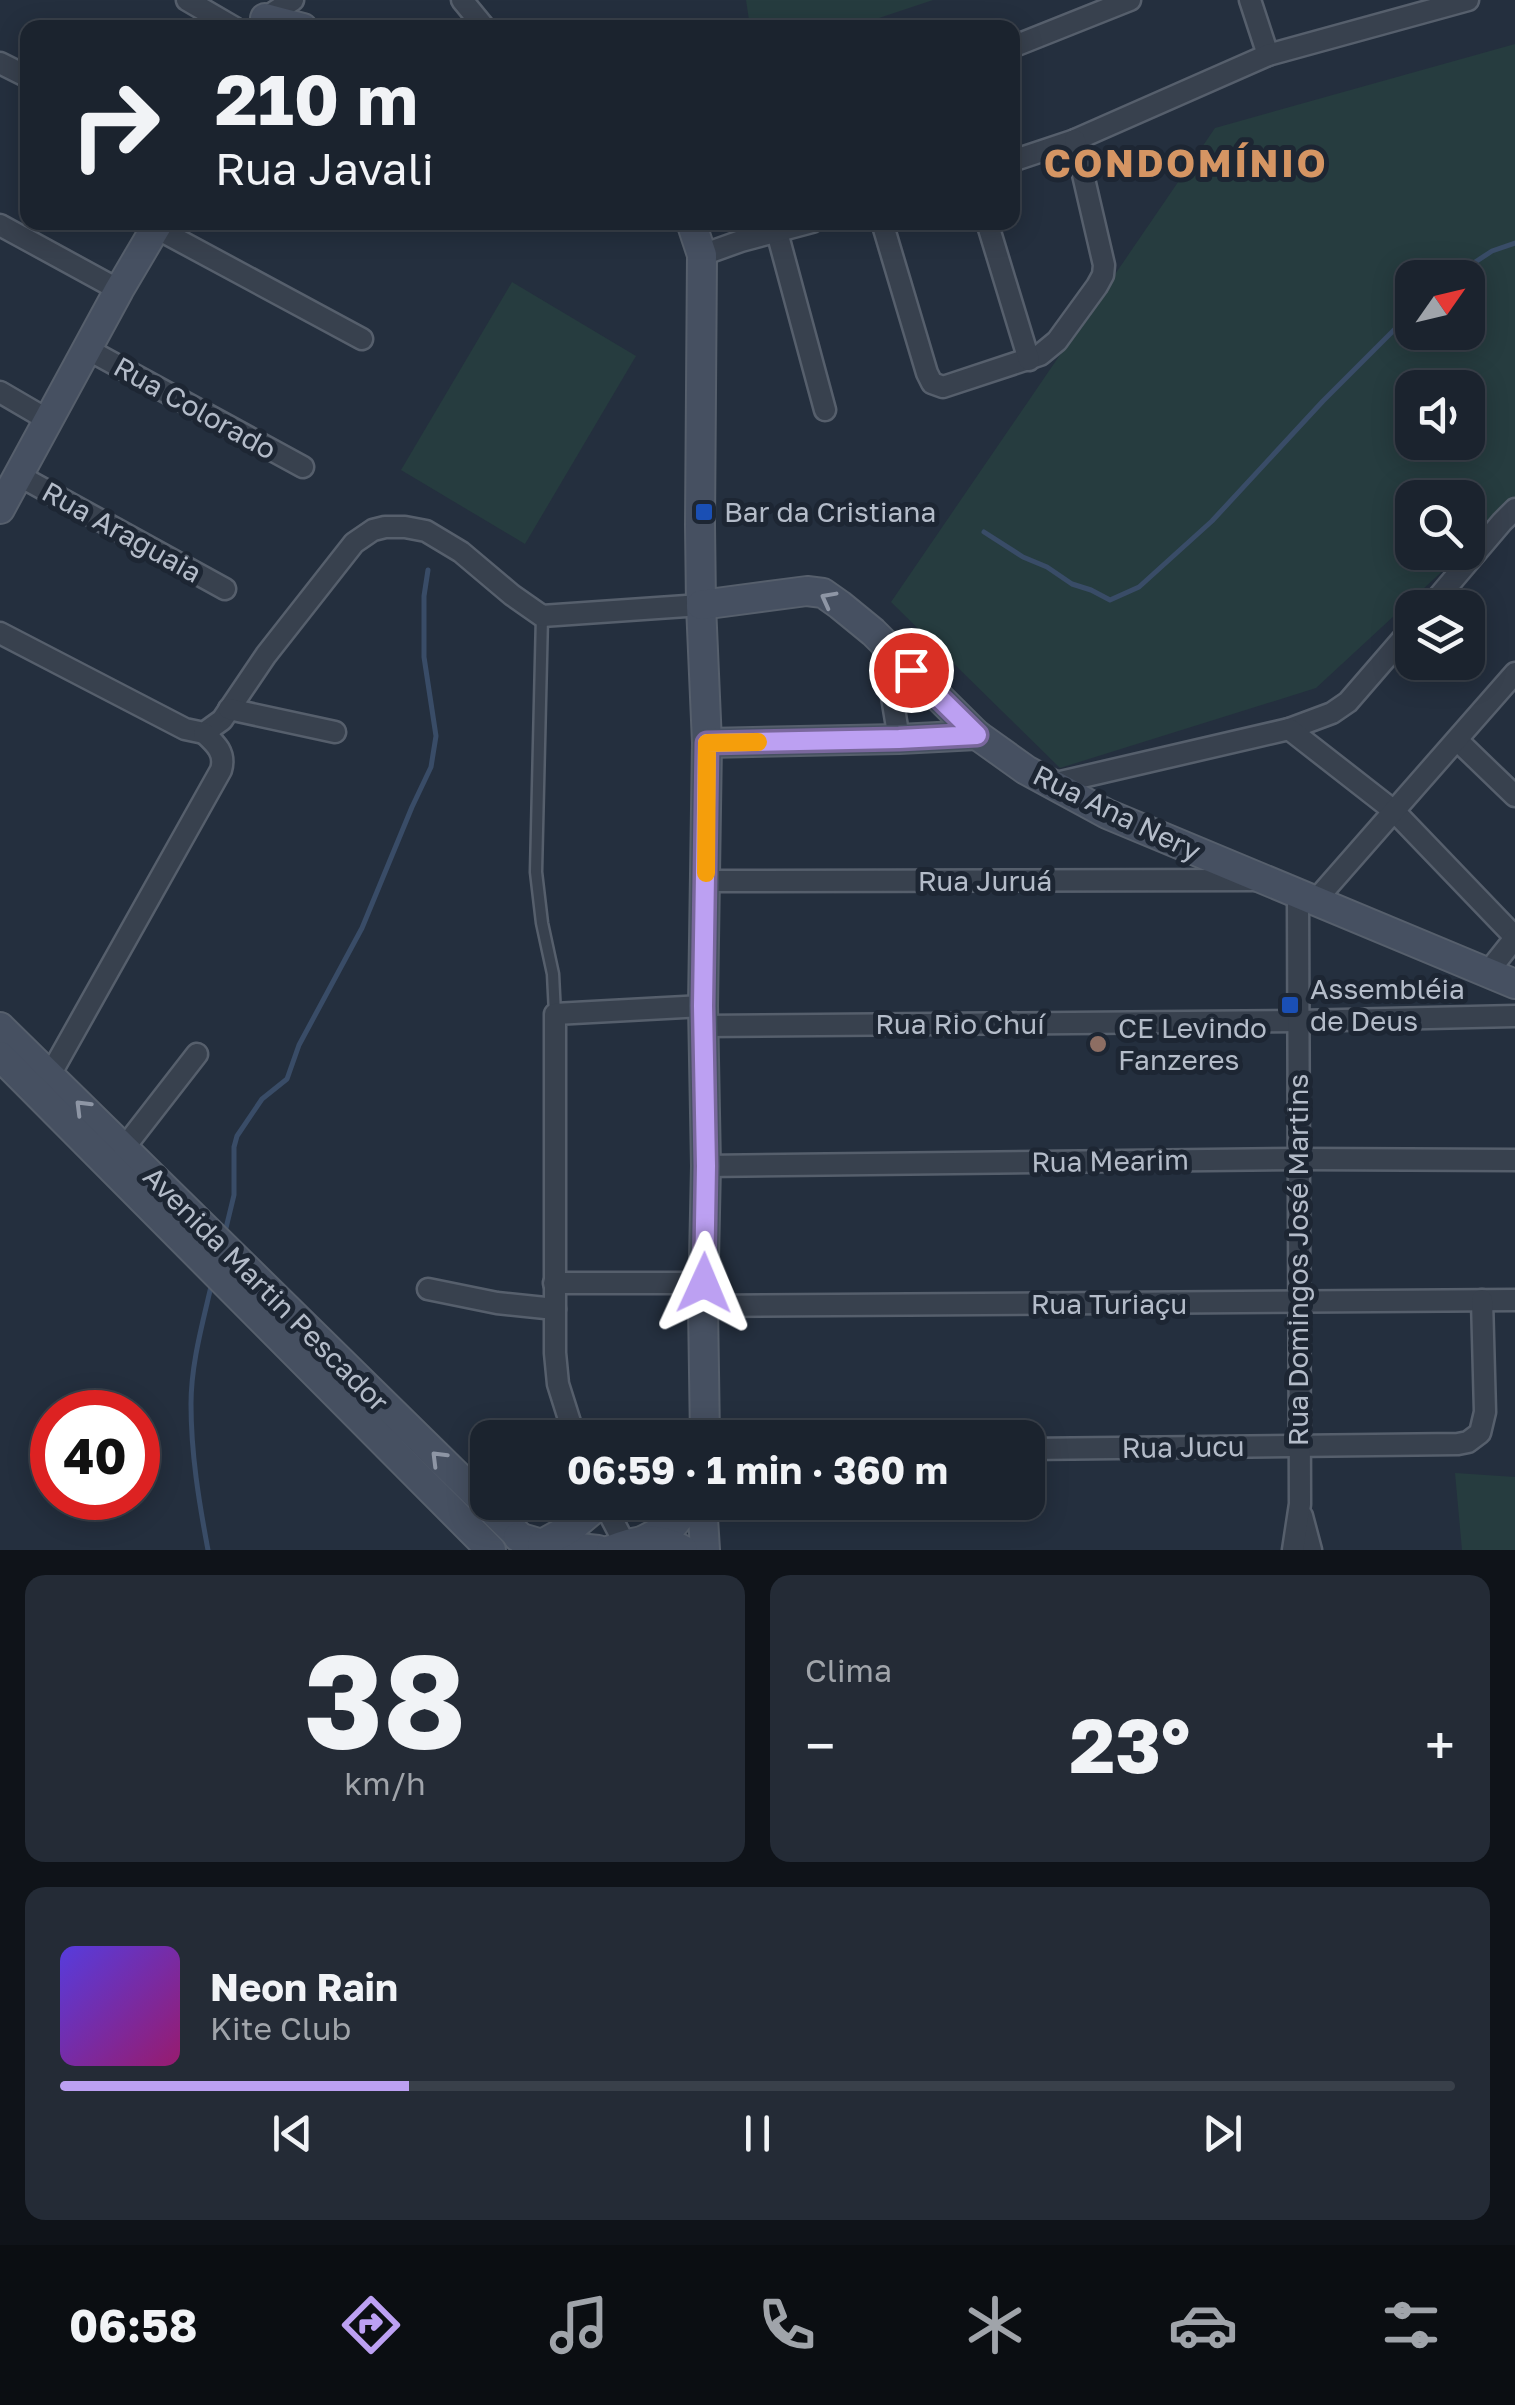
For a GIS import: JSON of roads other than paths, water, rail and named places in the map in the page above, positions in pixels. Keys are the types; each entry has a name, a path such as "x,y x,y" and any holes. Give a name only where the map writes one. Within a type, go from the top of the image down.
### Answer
{"street":[{"path":"186,0 221,20"},
{"path":"261,15 294,0"},
{"path":"462,0 478,20"},
{"path":"1020,45 1130,0"},
{"path":"1250,0 1268,56"},
{"path":"1020,158 1074,140 1268,56 1468,0"},
{"path":"884,230 932,383 942,387 1029,360 1057,341 1103,275 1102,253 1074,140"},
{"path":"0,225 119,290"},
{"path":"0,509 155,230"},
{"path":"164,230 362,339"},
{"path":"694,230 702,255 701,605 707,743 704,1420"},
{"path":"702,255 738,232 784,230"},
{"path":"989,230 1029,360"},
{"path":"777,232 825,410"},
{"name":"Rua Colorado","path":"87,349 303,467"},
{"path":"0,392 48,420"},
{"name":"Rua Araguaia","path":"18,475 225,589"},
{"path":"1444,590 1515,510"},
{"path":"204,734 217,725 354,543 373,530 406,527 426,531 461,552 542,616 701,605"},
{"name":"Rua Ana Nery","path":"701,605 823,592 874,632 977,735 1026,770 1106,814 1515,984"},
{"path":"0,633 184,729 204,734 221,752 223,765 50,1076"},
{"path":"883,644 899,739"},
{"path":"1052,784 1279,731 1332,713 1348,702 1395,648"},
{"path":"1306,898 1394,811 1515,673"},
{"path":"229,709 336,732"},
{"path":"1279,731 1394,811 1515,937 1488,972"},
{"path":"707,743 977,735"},
{"path":"1457,740 1515,796"},
{"name":"Rua Juruá","path":"706,881 1265,880"},
{"name":"Rua Domingos José Martins","path":"1306,898 1299,1021 1298,1446 1300,1504 1310,1550"},
{"path":"554,1014 555,1354 558,1384 569,1420"},
{"name":"Rua Rio Chuí","path":"554,1014 1299,1021 1515,1016"},
{"name":"Avenida Martin Pescador","path":"0,1027 531,1543"},
{"path":"124,1148 197,1054"},
{"name":"Avenida Martin Pescador","path":"0,1056 491,1550"},
{"name":"Rua Mearim","path":"706,1166 1515,1160"},
{"name":"Rua Turiaçu","path":"554,1283 703,1294 1298,1302 1515,1300"},
{"path":"428,1288 484,1301 554,1309"},
{"name":"Rua Jucu","path":"1045,1449 1458,1444 1475,1438 1483,1426 1482,1300"},
{"name":"Rua Domingos José Martins","path":"1293,1550 1300,1504"},
{"path":"531,1543 571,1528 581,1520"},
{"path":"609,1520 620,1546"},
{"path":"620,1546 676,1520"},
{"path":"703,1520 705,1550"},
{"path":"531,1543 620,1546 669,1542 683,1550"}],"lane":[{"path":"542,616 537,882 553,974 554,1014"}],"waterway":[{"path":"1478,260 1515,243"},
{"path":"984,532 1072,584 1110,600 1139,587 1212,521 1395,329"},
{"path":"226,1228 234,1195 237,1136 262,1099 287,1079 299,1045 362,928 431,767 436,736 424,657 428,570"},
{"path":"208,1550 196,1478 191,1404 195,1358 212,1282"}],"place":[{"name":"Bar da Cristiana","path":"704,512"},
{"name":"Assembléia de Deus","path":"1290,1005"},
{"name":"CE Levindo Fanzeres","path":"1098,1044"}],"district":[{"name":"CONDOMÍNIO","path":"1186,164"}]}
